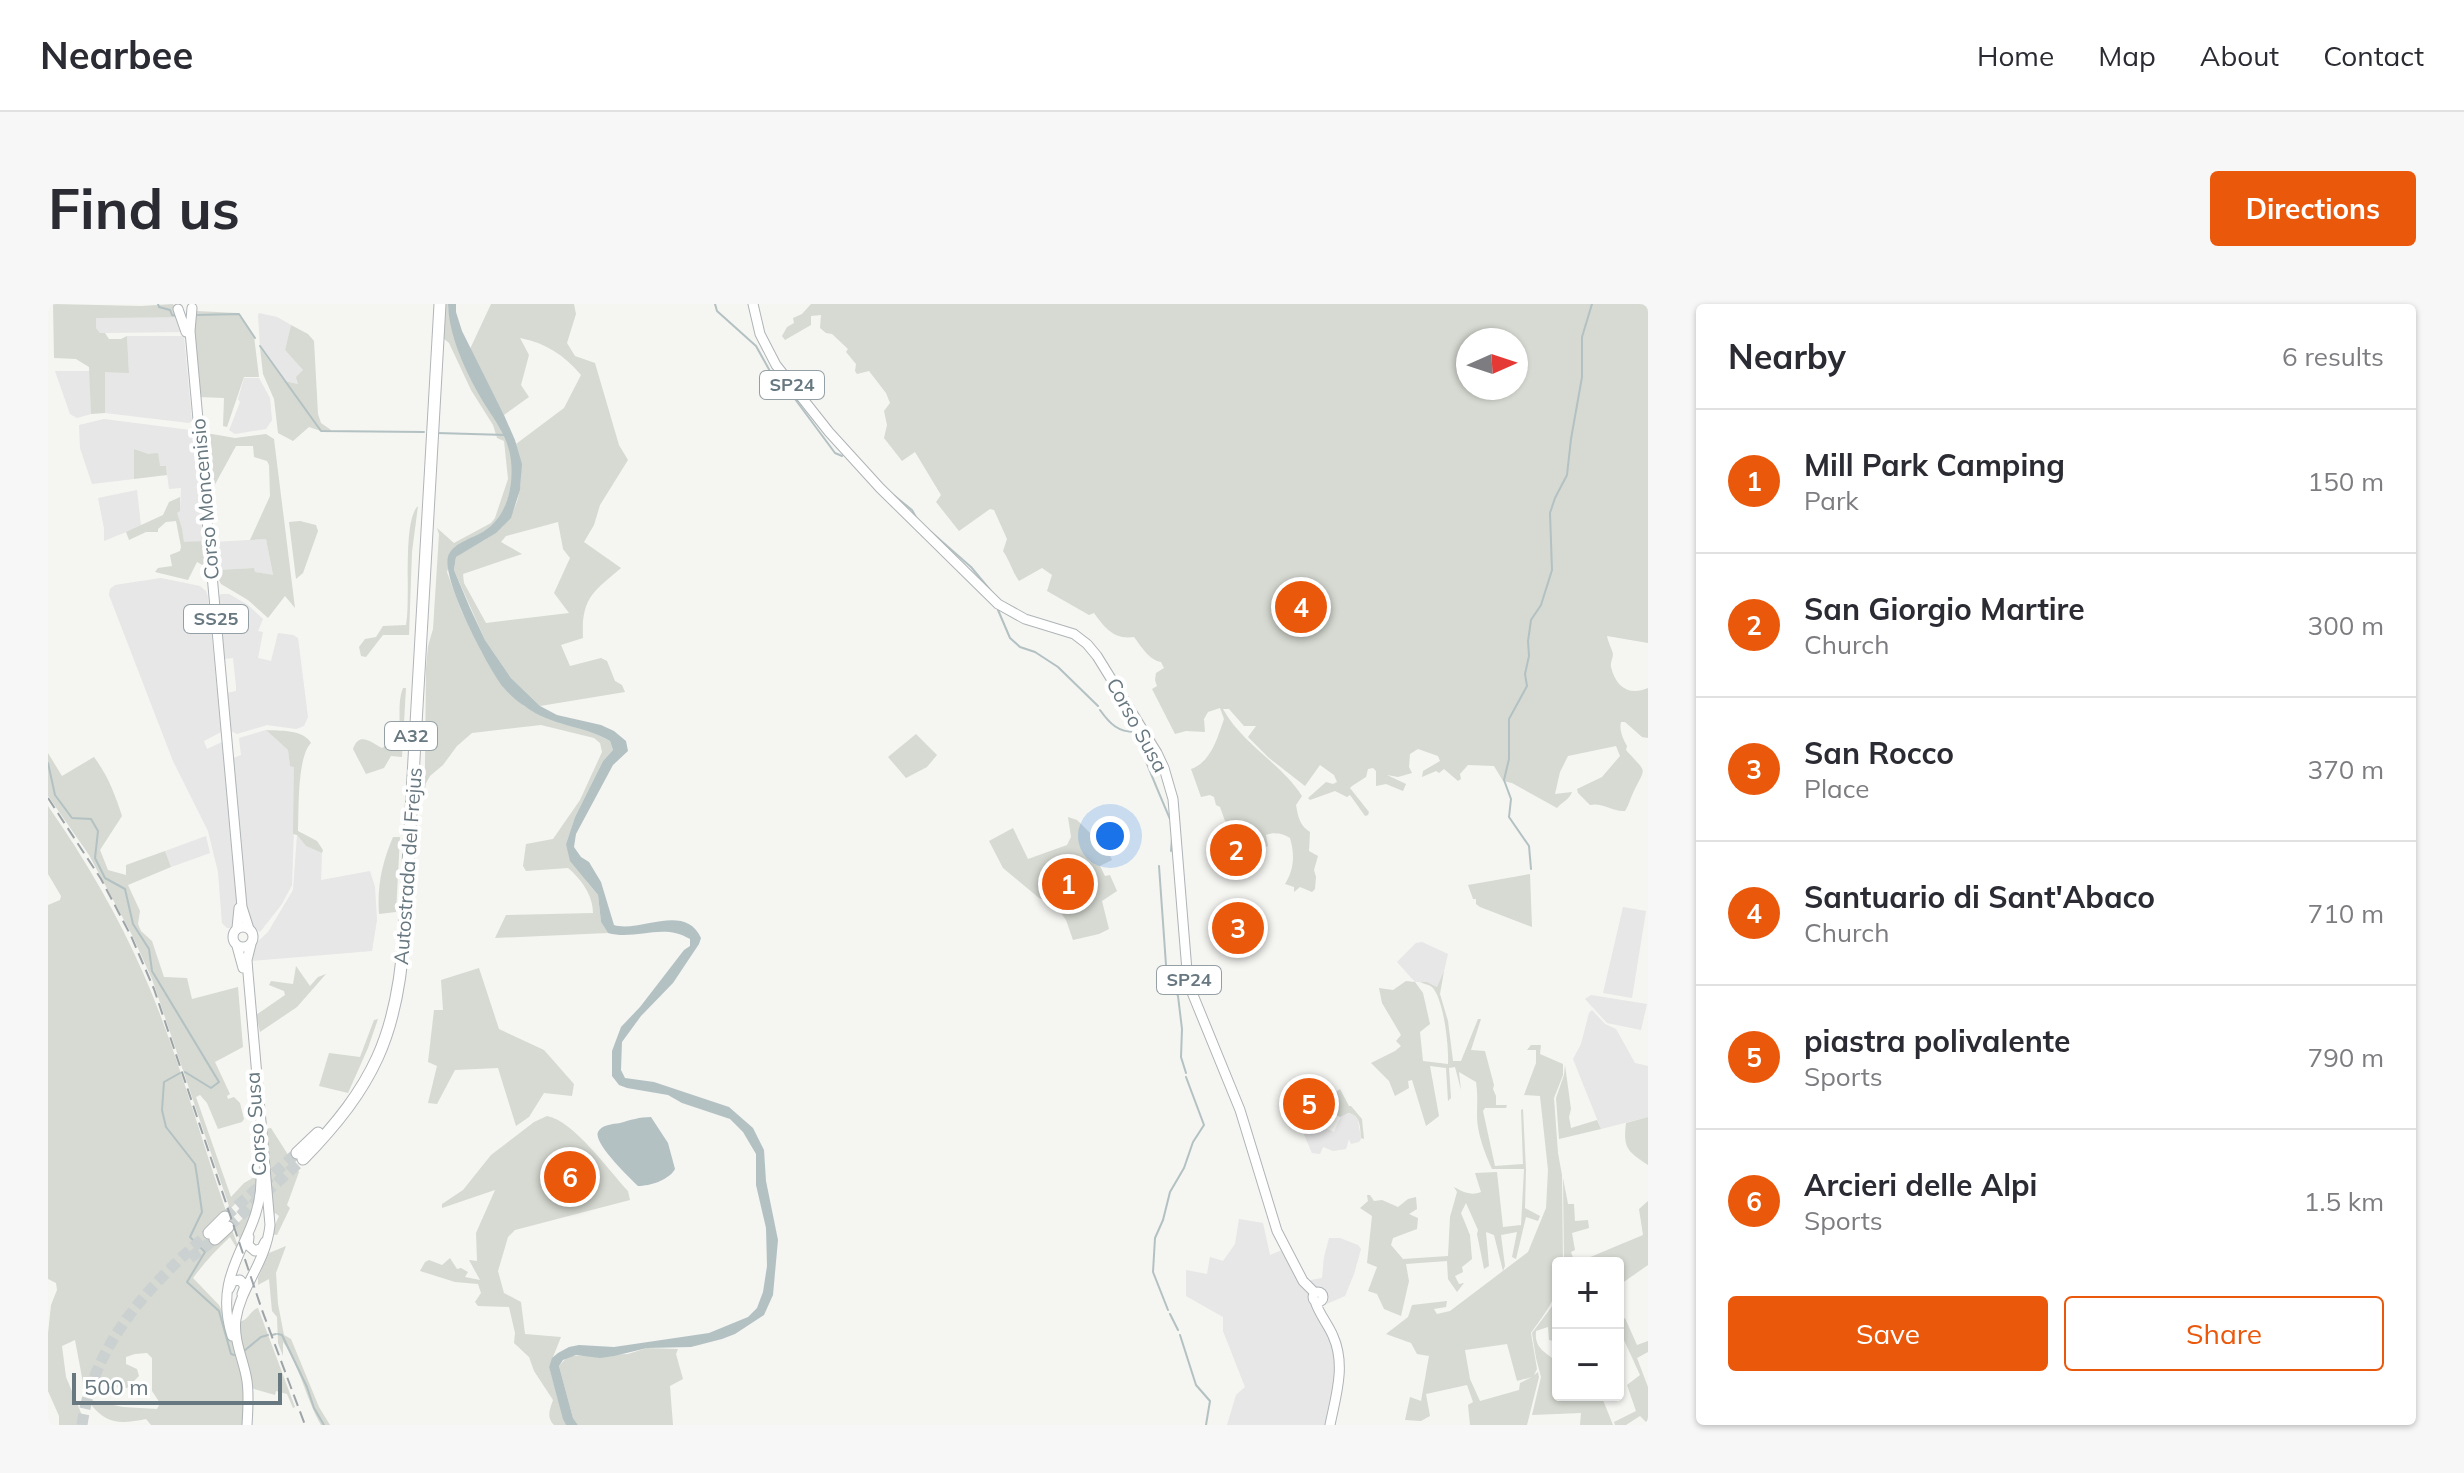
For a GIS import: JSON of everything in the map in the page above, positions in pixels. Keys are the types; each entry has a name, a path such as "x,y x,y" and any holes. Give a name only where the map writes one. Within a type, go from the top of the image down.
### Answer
{"highway":[{"name":"Autostrada del Frejus","path":"300,1156 344,1114 365,1083 382,1051 395,1010 403,955 438,304"},
{"path":"212,1236 227,1222"}],"main road":[{"name":"Corso Susa","path":"753,304 760,334 776,365 829,432 878,486 998,604 1017,616 1083,639 1153,744 1173,799 1191,990 1240,1110 1272,1220 1303,1281 1306,1294 1316,1299 1334,1339 1340,1363 1330,1425"},
{"path":"177,306 187,311 194,306"},
{"name":"Corso Moncenisio","path":"177,306 186,334 192,392 239,914 237,928"},
{"name":"Corso Moncenisio","path":"194,306 190,331 242,907 249,929"},
{"path":"237,928 249,929"},
{"name":"SS25","path":"237,928 232,938 245,966"},
{"name":"SS25","path":"245,966 253,934 249,929"},
{"path":"237,946 251,944"},
{"name":"Corso Susa","path":"245,966 261,1177 254,1219 231,1270 226,1305 228,1326 245,1369"},
{"name":"Corso Susa","path":"245,966 269,1231 263,1258 237,1313 235,1334 248,1391 247,1425"},
{"path":"254,1219 248,1239 251,1249 257,1251 262,1248 269,1231"},
{"path":"226,1305 230,1284 240,1280 244,1289 237,1313"}],"shaded area":[{"path":"53,304 173,304 180,317 96,318 96,328 109,339 127,336 129,373 105,372 105,413 91,414 89,367 76,359 54,358"},
{"path":"444,304 448,304 453,329 470,375 503,432 512,461 511,484 505,507 492,526 455,547 447,572 481,651 504,688 524,706 610,741 613,750 603,761 575,817 566,844 598,895 601,922 608,933 495,938 506,915 593,913 585,888 568,868 526,871 523,866 526,844 553,839 580,800 602,752 600,743 594,738 541,725 472,733 430,776 423,800 419,800 425,767 426,668 433,629 437,528 454,543 491,523 508,479 504,441 497,438 449,343 442,337"},
{"path":"448,304 456,304 462,331 504,415 522,464 520,490 511,518 496,533 456,557 454,570 485,640 511,678 540,706 557,715 601,725 626,741 628,751 613,765 576,834 574,847 589,862 601,882 614,925 673,920 694,927 701,938 673,983 641,1016 622,1042 621,1070 625,1078 654,1082 729,1107 753,1128 764,1150 766,1181 778,1240 773,1295 764,1315 735,1334 691,1347 647,1348 600,1358 576,1355 563,1360 559,1366 573,1418 578,1425 566,1425 563,1419 549,1367 552,1358 569,1347 579,1345 614,1347 709,1333 748,1317 757,1308 763,1292 767,1266 766,1228 756,1185 756,1154 743,1132 730,1119 682,1103 668,1095 627,1088 619,1085 612,1076 612,1051 621,1027 690,946 690,939 669,932 608,933 601,922 598,895 570,861 566,844 575,817 603,761 613,750 610,741 546,718 511,695 487,661 457,600 448,565 449,554 496,521 506,503 512,471 506,441 456,346"},
{"path":"491,304 574,304 576,314 567,343 575,356 595,363 619,445 628,460 600,505 594,525 584,542 621,568 591,597 584,614 583,638 561,645 570,666 601,658 607,661 615,681 622,685 625,692 540,706 511,678 485,640 454,570 456,557 493,534 511,516 521,481 516,444 564,408 581,375 554,351 520,338 529,355 521,385 529,397 504,415 470,349","holes":["558,522 563,549 570,558 554,593 569,613 486,623 464,583 463,574 522,554 501,542 506,536"]},
{"path":"811,304 1648,304 1648,643 1607,636 1616,680 1630,690 1648,688 1648,738 1621,722 1626,750 1643,770 1625,811 1590,805 1577,789 1602,777 1620,756 1616,746 1568,756 1555,794 1572,792 1557,808 1503,781 1494,766 1468,765 1458,781 1444,769 1422,777 1423,771 1440,761 1438,756 1418,749 1410,754 1412,773 1398,777 1387,775 1406,784 1403,791 1386,784 1376,786 1376,771 1373,768 1368,769 1366,777 1350,788 1369,812 1365,816 1350,795 1347,797 1335,791 1310,800 1308,798 1326,782 1337,782 1334,775 1320,765 1305,786 1248,737 1256,726 1244,726 1229,709 1223,709 1231,722 1302,796 1296,805 1298,813 1302,824 1310,832 1309,851 1318,856 1314,870 1315,889 1312,892 1300,887 1294,892 1294,887 1285,884 1293,862 1290,838 1278,834 1266,835 1268,846 1245,855 1234,823 1225,821 1214,797 1201,797 1191,769 1204,761 1216,742 1224,719 1220,708 1208,712 1204,719 1205,732 1175,734 1152,689 1157,686 1156,673 1164,668 1161,662 1149,656 1134,637 1115,635 1094,613 1089,615 1047,591 1052,575 1042,568 1019,581 1003,551 1007,539 994,510 990,509 959,531 936,502 941,495 915,452 902,461 884,438 887,425 884,411 890,403 869,371 857,374 856,364 846,352 848,349 820,328 821,315 811,316 811,325 785,340 782,336 787,327 794,323 793,318"},
{"path":"196,311 237,313 254,336 259,377 244,377 227,427 223,426 224,398 198,397 193,331"},
{"path":"259,313 277,317 291,325 285,350 303,370 298,384 284,381 260,348"},
{"path":"96,317 180,317 184,332 100,333 96,328"},
{"path":"291,325 314,341 318,414 321,423 331,430 309,427 293,441 278,433 274,399 263,374 260,348 284,381 298,384 296,377 303,370 285,350"},
{"path":"127,336 184,336 192,421 105,413 105,371 129,372"},
{"path":"55,371 90,371 91,414 77,418 70,414"},
{"path":"244,378 259,378 270,398 272,420 266,429 235,434 229,430 240,402 238,399"},
{"path":"104,419 190,430 194,437 203,541 184,543 176,513 180,510 181,488 169,489 166,466 160,466 149,454 134,449 134,479 92,484 80,448 79,425"},
{"path":"212,434 235,438 266,434 274,439 295,608 285,596 268,618 248,600 221,584 215,572 254,568 255,572 273,575 266,539 250,540 270,496 269,465 267,461 254,457 253,446 236,446 207,499 204,440"},
{"path":"134,449 149,454 158,453 160,466 166,466 167,475 134,479"},
{"path":"137,490 141,526 104,541 98,498"},
{"path":"180,497 180,511 177,513 184,542 203,541 206,567 197,562 188,580 155,572 158,568 172,566 170,555 180,551 176,521 166,522 158,532 146,532 129,540 126,532 163,515 169,502"},
{"path":"418,506 412,552 409,635 383,635 366,657 361,656 359,647 365,639 376,637 383,626 406,625 408,544 413,514"},
{"path":"289,522 316,525 318,531 303,573 296,579"},
{"path":"266,539 273,576 255,572 254,568 218,570 216,542"},
{"path":"161,578 200,586 208,597 221,732 204,741 207,749 222,742 238,918 231,928 222,923 218,872 208,831 173,761 109,595 115,585"},
{"path":"221,594 229,594 248,605 263,619 258,631 263,632 258,658 271,661 278,633 298,638 308,717 304,726 296,729 267,725 237,734 231,731 227,693 236,691 236,686 233,658 224,659"},
{"path":"403,688 406,688 402,757 391,756 384,768 366,774 353,749 362,739 382,748 399,737"},
{"path":"266,730 288,750 290,766 294,766 295,797 292,885 282,904 260,932 247,921 231,759 241,755 239,738"},
{"path":"266,730 297,733 311,743 301,771 298,831 317,841 322,853 306,846 293,834 294,767 290,766 288,750"},
{"path":"916,734 937,755 927,767 906,778 888,757"},
{"path":"48,753 62,776 94,757 107,778 122,816 100,850 108,870 126,875 126,865 165,851 171,867 128,885 140,911 138,924 152,941 164,977 187,978 192,999 238,987 243,1047 215,1062 230,1094 228,1099 234,1097 240,1103 244,1119 218,1129 207,1103 200,1095 196,1097 231,1197 244,1183 258,1175 258,1190 241,1244 235,1226 244,1217 238,1210 241,1206 237,1202 230,1209 152,979 89,855 48,796"},
{"path":"48,806 112,909 144,975 167,1033 226,1211 205,1230 232,1230 238,1246 230,1237 193,1278 219,1305 225,1316 245,1390 244,1425 151,1425 146,1419 121,1422 108,1419 95,1410 90,1400 123,1407 157,1409 160,1403 152,1391 152,1358 147,1353 126,1357 126,1364 137,1369 139,1376 127,1388 120,1389 107,1381 103,1385 84,1388 75,1340 62,1346 66,1377 84,1420 80,1425 59,1425 59,1416 48,1391 48,1333 51,1305 57,1290 56,1283 48,1279 48,905 60,900 61,896 48,874"},
{"path":"1068,817 1077,820 1100,843 1103,841 1112,860 1100,866 1105,876 1110,875 1117,891 1102,901 1109,929 1073,940 1066,920 1055,905 1039,898 1003,868 989,841 1013,828 1028,859 1067,845 1071,837"},
{"path":"297,835 306,846 322,853 321,880 370,871 375,887 377,920 372,951 251,961 251,952 256,943 268,932 293,890"},
{"path":"206,836 210,853 171,867 165,851"},
{"path":"393,837 400,837 396,912 379,914 381,875"},
{"path":"1530,874 1532,927 1480,907 1468,885"},
{"path":"1623,907 1646,911 1632,998 1603,993"},
{"path":"1422,942 1448,954 1437,987 1427,982 1415,982 1397,962 1416,943"},
{"path":"296,966 310,986 326,974 297,1007 260,1032 256,1015 285,995 284,991 269,985 271,981 293,984"},
{"path":"479,968 499,1029 544,1050 574,1084 572,1096 544,1093 529,1117 516,1126 498,1068 455,1070 437,1104 428,1103 437,1066 428,1062 434,1010 443,1010 441,980"},
{"path":"1444,971 1440,994 1448,1021 1453,1061 1461,1061 1478,1019 1481,1019 1471,1050 1485,1051 1496,1105 1507,1105 1506,1108 1485,1108 1483,1111 1495,1166 1523,1164 1523,1109 1525,1208 1540,1216 1538,1221 1526,1217 1516,1259 1512,1257 1517,1232 1501,1235 1503,1271 1494,1235 1486,1232 1489,1266 1484,1269 1478,1230 1466,1203 1461,1213 1470,1235 1472,1259 1462,1267 1463,1272 1455,1276 1459,1284 1464,1283 1457,1292 1448,1279 1447,1261 1406,1264 1409,1281 1401,1316 1384,1309 1377,1294 1368,1291 1377,1267 1367,1263 1372,1216 1360,1208 1368,1201 1367,1195 1374,1201 1382,1200 1398,1207 1416,1197 1417,1209 1409,1214 1418,1218 1417,1229 1393,1238 1391,1245 1403,1259 1448,1256 1450,1217 1457,1192 1454,1187 1464,1192 1481,1192 1475,1173 1497,1172 1503,1227 1521,1225 1524,1169 1492,1169 1478,1129 1476,1082 1459,1072 1461,1090 1455,1067 1449,1068 1451,1098 1448,1101 1446,1068 1430,1066 1439,1116 1426,1126 1412,1080 1408,1081 1409,1088 1395,1096 1389,1081 1371,1063 1401,1046 1396,1041 1401,1035 1382,1003 1379,988 1393,990 1406,981 1415,982 1423,993 1430,1024 1420,1032 1423,1061 1448,1064 1447,1035 1440,1002 1432,987 1420,982 1437,987"},
{"path":"1591,995 1647,1004 1641,1030 1607,1023 1585,999"},
{"path":"1592,1010 1605,1024 1616,1029 1635,1063 1648,1066 1648,1117 1601,1129 1573,1059"},
{"path":"378,1019 348,1093 319,1086 329,1053 360,1057 374,1020"},
{"path":"1531,1045 1541,1045 1540,1054 1563,1064 1563,1075 1554,1098 1562,1175 1563,1257 1552,1257 1552,1301 1531,1333 1537,1369 1534,1375 1538,1372 1539,1377 1527,1425 1470,1425 1468,1405 1473,1402 1467,1385 1426,1394 1430,1416 1421,1421 1405,1420 1410,1397 1421,1401 1429,1356 1417,1354 1411,1343 1386,1334 1408,1317 1412,1305 1447,1301 1446,1307 1434,1309 1437,1314 1450,1311 1528,1252 1546,1208 1548,1170 1540,1096 1524,1095 1536,1063 1536,1050 1527,1050","holes":["1507,1344 1517,1381 1532,1377 1520,1383 1519,1390 1480,1401 1470,1379 1465,1350"]},
{"path":"1565,1065 1571,1128 1597,1120 1601,1129 1559,1139 1556,1098"},
{"path":"1340,1089 1349,1106 1362,1119 1364,1139 1361,1138 1358,1119 1352,1114 1340,1117 1322,1109 1311,1115 1299,1099 1308,1092 1317,1104"},
{"path":"1347,1113 1358,1120 1359,1142 1351,1144 1349,1139 1346,1149 1333,1151 1323,1147 1320,1154 1312,1153 1302,1130 1306,1119 1334,1132 1341,1116"},
{"path":"547,1116 568,1127 590,1148 628,1191 630,1200 515,1230 508,1237 498,1271 504,1293 521,1302 525,1334 561,1337 549,1367 566,1425 554,1425 550,1419 553,1400 534,1371 529,1357 514,1343 509,1307 478,1306 475,1302 481,1293 478,1284 455,1282 420,1271 429,1260 442,1265 450,1258 457,1269 468,1272 465,1277 480,1280 469,1260 477,1261 476,1233 495,1190 442,1208 442,1204 463,1190 491,1155 534,1122"},
{"path":"651,1117 668,1143 675,1169 659,1182 638,1186 606,1152 598,1132 608,1125"},
{"path":"1648,1117 1648,1165 1631,1152 1625,1138 1626,1123"},
{"path":"271,1128 299,1172 287,1205 290,1208 277,1235 271,1234 279,1216 275,1213 273,1217 264,1129"},
{"path":"1563,1178 1568,1204 1574,1204 1575,1221 1588,1220 1589,1228 1572,1233 1575,1250 1571,1252 1573,1257 1564,1257"},
{"path":"1648,1201 1648,1265 1624,1282 1624,1257 1590,1257 1643,1235 1639,1209"},
{"path":"1239,1219 1263,1223 1270,1255 1282,1250 1300,1282 1322,1278 1329,1238 1340,1238 1361,1249 1345,1296 1315,1309 1333,1344 1337,1364 1327,1425 1227,1425 1236,1395 1245,1387 1223,1331 1223,1317 1186,1296 1186,1270 1207,1274 1210,1257 1223,1261 1235,1244"},
{"path":"286,1246 276,1273 284,1335 291,1339 319,1407 330,1425 321,1425 283,1342 283,1356 278,1343 277,1317 272,1311 269,1279 258,1285 269,1253"},
{"path":"1552,1306 1552,1341 1549,1340 1548,1327 1536,1331 1536,1337 1542,1350 1552,1358 1552,1401 1603,1401 1613,1425 1580,1425 1581,1413 1532,1415 1541,1377 1532,1333"},
{"path":"258,1308 293,1408 287,1394 276,1391 275,1395 251,1388 238,1322"},
{"path":"1624,1319 1637,1345 1648,1341 1648,1352 1637,1358 1648,1387 1648,1424 1640,1416 1626,1425 1615,1425 1614,1422 1636,1411 1627,1385 1640,1375 1624,1340"},
{"path":"647,1348 678,1349 676,1354 683,1379 670,1386 673,1425 578,1425 573,1418 559,1366 568,1356 628,1354"}],"waterway":[{"path":"158,304 178,316"},
{"path":"715,304 717,311 756,346 771,373 795,399 835,453 842,456"},
{"path":"1531,869 1529,846 1509,817 1511,799 1504,780 1509,759 1509,719 1527,686 1525,674 1531,620 1541,605 1552,570 1550,513 1567,475 1582,377 1582,337 1592,304"},
{"path":"197,315 239,314 255,338"},
{"path":"260,346 321,431 424,432"},
{"path":"437,433 506,435"},
{"path":"891,493 912,510 917,519"},
{"path":"930,531 971,567 991,591"},
{"path":"998,610 1010,638 1020,647 1035,652 1058,667 1098,706"},
{"path":"1100,710 1115,726 1135,732 1170,819"},
{"path":"48,763 55,795 72,818 91,819 98,831 95,858 105,878 125,889 133,924 149,949 152,971 219,1082 211,1088 185,1072"},
{"path":"1171,851 1172,838"},
{"path":"1159,866 1166,965 1170,982 1178,996 1181,1057 1186,1073"},
{"path":"180,1073 164,1082 162,1110 166,1127 195,1164 197,1176 202,1212 190,1237 205,1252 187,1282 219,1311 231,1354 234,1355"},
{"path":"1168,1310 1153,1272 1155,1238 1170,1192 1204,1125 1186,1077"},
{"path":"1170,1314 1178,1330"},
{"path":"272,1335 276,1334"},
{"path":"278,1334 282,1335 324,1425"},
{"path":"244,1351 268,1335"},
{"path":"1180,1335 1196,1385 1210,1401 1206,1425"}],"tunnel":[{"path":"225,1217 297,1153"},
{"path":"228,1227 303,1159"},
{"path":"82,1425 88,1396 111,1342 146,1295 209,1233"},
{"path":"190,1258 215,1239"}],"railway":[{"path":"48,798 101,879 154,989 262,1310 305,1425"}],"place":[{"name":"Santuario di Sant'Abaco","path":"1301,607"},
{"name":"San Giorgio Martire","path":"1236,850"},
{"name":"Mill Park Camping","path":"1068,884"},
{"name":"San Rocco","path":"1238,928"},
{"name":"piastra polivalente","path":"1309,1104"},
{"name":"Arcieri delle Alpi","path":"570,1177"}]}
